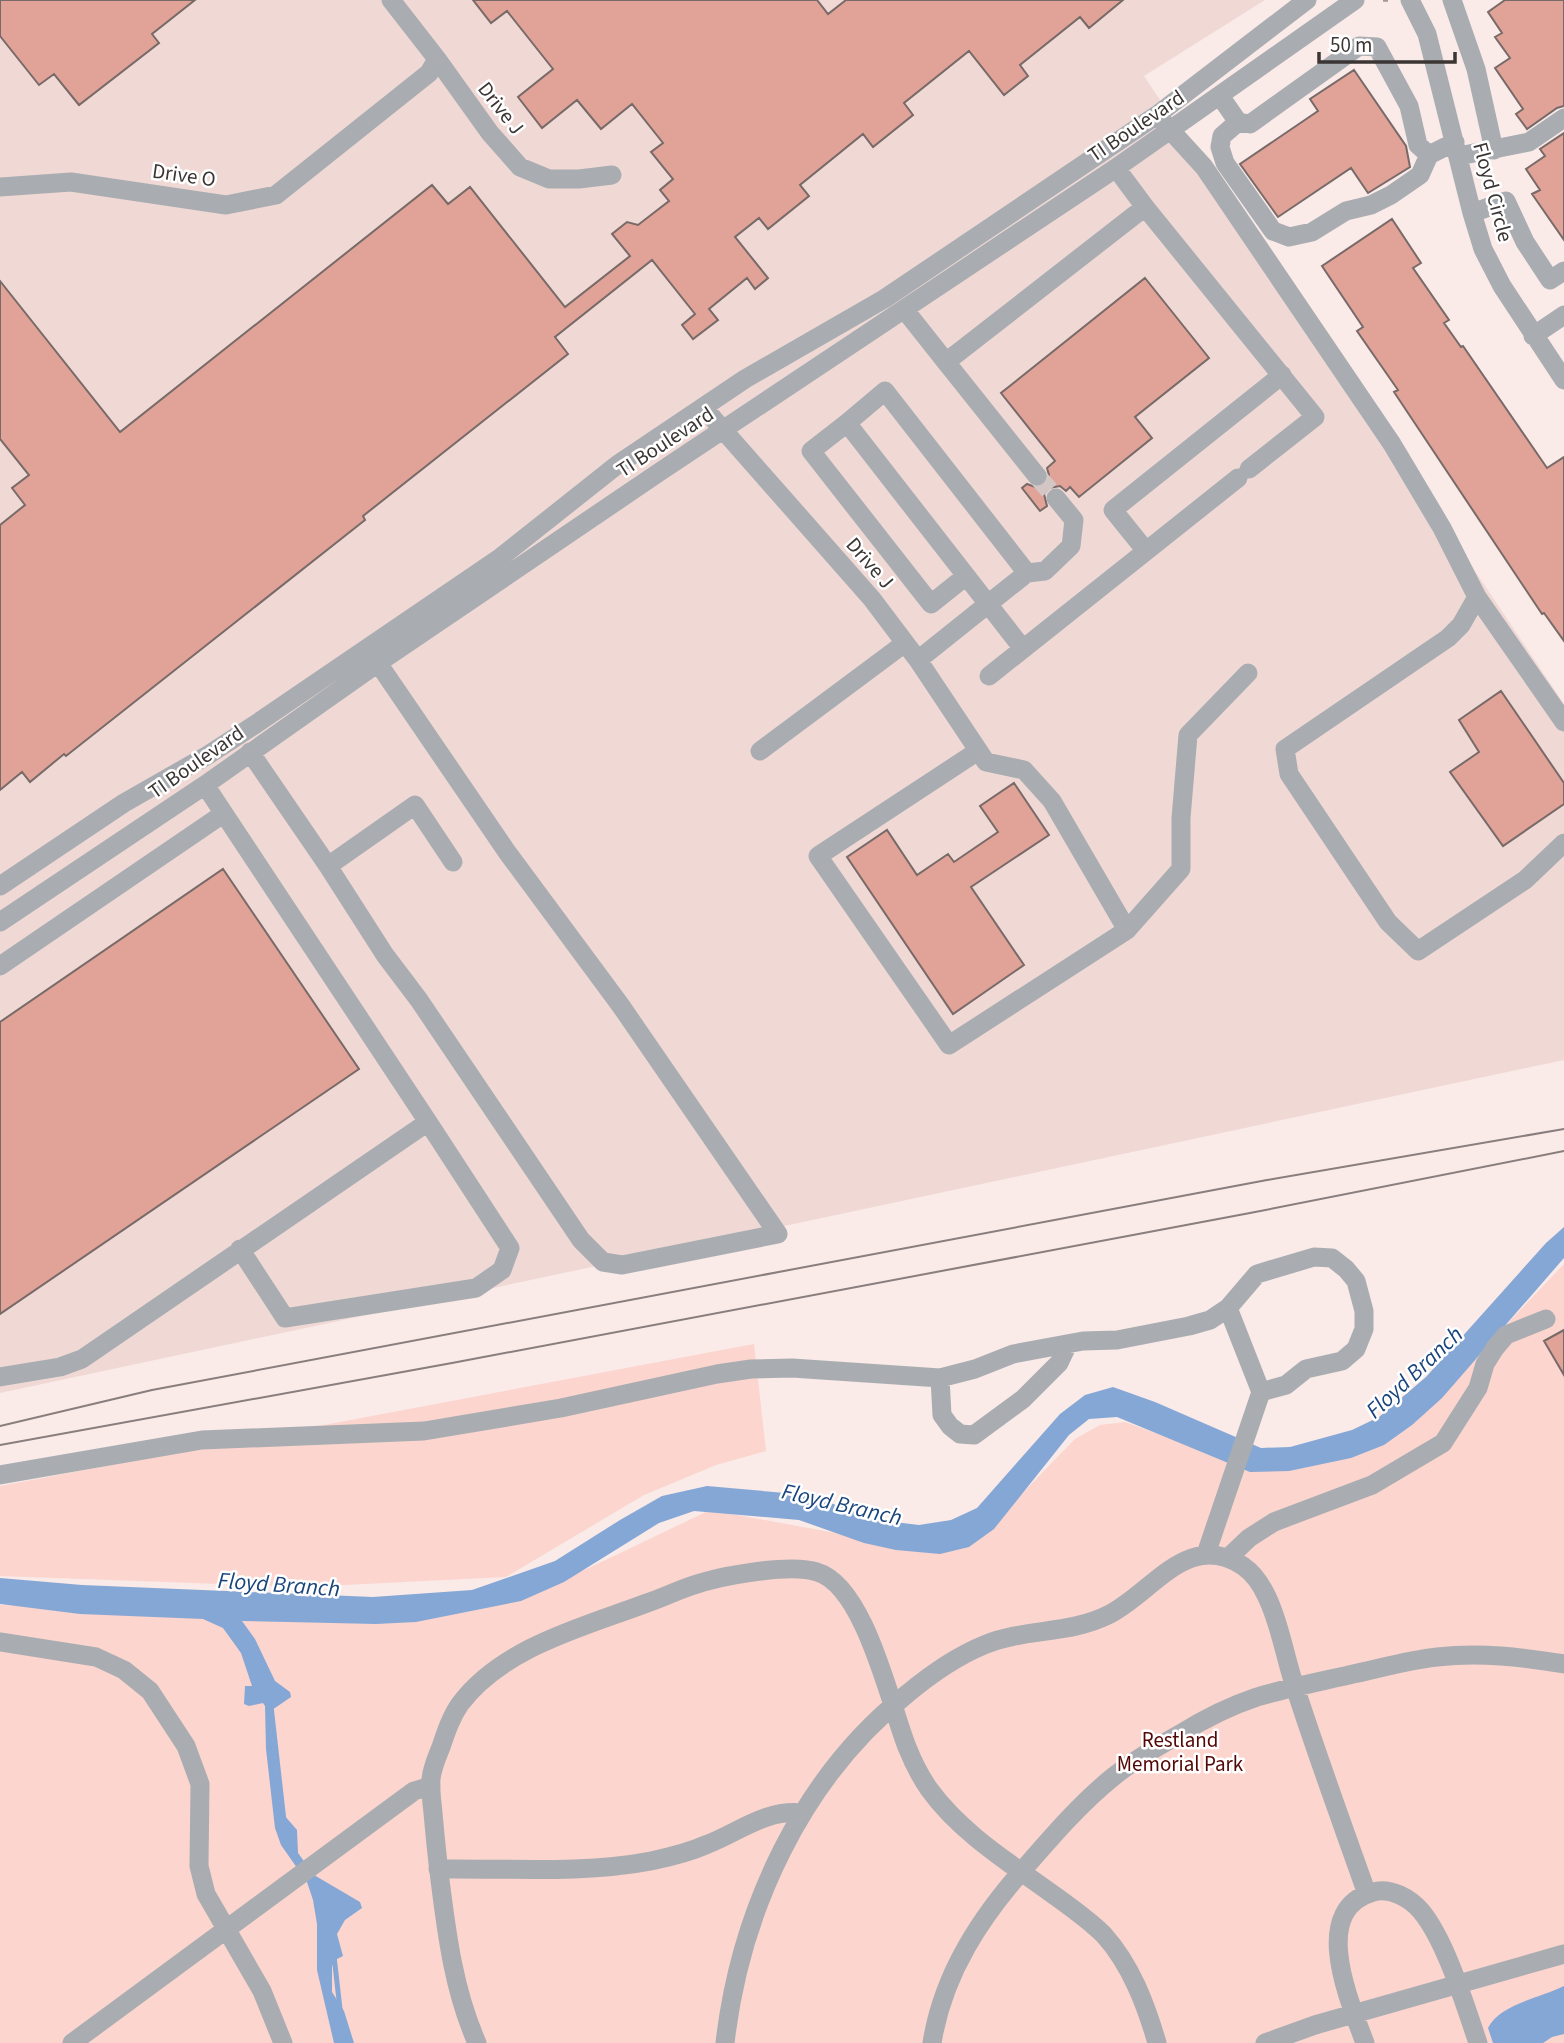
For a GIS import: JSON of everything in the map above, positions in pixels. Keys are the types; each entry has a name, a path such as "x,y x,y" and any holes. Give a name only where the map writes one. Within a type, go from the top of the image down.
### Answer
{"street":[{"name":"Drive J","path":"391,0 490,133 520,167 549,179 612,175"},
{"name":"TI Boulevard","path":"0,886 124,803 208,755 501,557 617,465 704,407 769,364 884,299 1157,115 1307,0"},
{"name":"TI Boulevard","path":"0,922 205,785 378,663 658,473 1116,168 1355,0"},
{"name":"Floyd Circle","path":"1410,0 1427,34 1472,213 1489,261 1533,336 1564,380"},
{"path":"1452,0 1476,69 1494,150"},
{"path":"1220,96 1238,122 1250,124 1359,46 1377,47 1409,106 1418,145 1429,155"},
{"name":"Drive O","path":"0,187 71,182 226,205 276,195 429,73 437,59"},
{"path":"1157,115 1204,167 1392,444 1442,528 1477,597 1564,722"},
{"path":"1429,155 1457,149 1494,150 1529,142 1564,118"},
{"path":"1238,122 1222,136 1220,147 1225,163 1273,231 1289,237 1312,232 1346,211 1371,205 1391,195 1420,175 1429,155"},
{"path":"989,676 1315,417 1116,168"},
{"path":"1472,213 1506,201 1525,242 1550,281 1564,271"},
{"path":"946,362 1145,207"},
{"path":"904,309 1037,476"},
{"path":"1533,336 1564,315"},
{"path":"1146,551 1113,510 1282,374"},
{"path":"966,576 931,604 811,451 885,391 1027,573"},
{"name":"Drive J","path":"704,407 872,599 918,660 982,757"},
{"path":"846,423 1023,649"},
{"path":"918,660 1027,573 1045,571 1071,547 1074,520 1056,499"},
{"path":"1477,597 1461,625 1448,638 1285,749 1289,774 1388,922 1418,951 1525,880 1564,843"},
{"path":"760,751 905,643"},
{"path":"250,752 385,955 427,1011 581,1240 603,1262 622,1265 778,1234 621,1006 507,852 378,663"},
{"path":"1127,930 1052,801 1024,770 982,757 818,856 949,1045 1127,930 1181,869 1181,818 1188,736 1248,673"},
{"path":"205,785 510,1248 502,1270 476,1288 285,1318 240,1249"},
{"path":"328,866 415,805 453,862"},
{"path":"0,966 223,814"},
{"path":"0,1377 60,1367 82,1359 428,1122"},
{"path":"0,1475 202,1440 424,1431 561,1408 751,1369 792,1368 940,1378 975,1369 1013,1354 1068,1344 1117,1340 1210,1320 1228,1308 1257,1273 1314,1257 1332,1258 1356,1281 1364,1311 1364,1329 1356,1349 1342,1361 1307,1369 1286,1385 1261,1392"},
{"path":"1206,1554 1261,1392 1228,1308"},
{"path":"1228,1558 1249,1538 1274,1522 1372,1485 1443,1443 1478,1388 1485,1364 1495,1348 1506,1335 1546,1319"},
{"path":"940,1378 942,1415 960,1434 974,1435 1023,1399 1059,1363 1068,1344"},
{"path":"725,2043 728,2015 762,1894 802,1813 834,1765 859,1737 892,1705 958,1657 1010,1637 1072,1629 1094,1622 1115,1612 1168,1570 1185,1560 1206,1554 1228,1558 1246,1568 1266,1595 1367,1894"},
{"path":"477,2043 459,1995 448,1937 438,1869 431,1786 434,1766 454,1714 477,1686 501,1667 530,1649 563,1634 693,1585 723,1578 798,1569 827,1576 845,1595 864,1625 912,1760 941,1805 1021,1872 1080,1914 1110,1943 1139,1992 1157,2043"},
{"path":"0,1642 96,1657 124,1670 155,1698 186,1746 200,1784 199,1866 211,1906 262,1991 283,2043"},
{"path":"932,2043 939,2008 959,1959 989,1910 1091,1796 1143,1756 1216,1714 1255,1698 1295,1687 1436,1657 1501,1655 1564,1664"},
{"path":"72,2043 303,1870 414,1791 431,1786"},
{"path":"438,1869 572,1868 650,1861 708,1844 771,1815 785,1811 802,1813"},
{"path":"1365,2043 1340,1963 1339,1929 1348,1908 1367,1894 1378,1891 1401,1895 1420,1910 1430,1924 1457,1983 1478,2043"},
{"path":"1265,2043 1354,2013 1564,1954"}],"shaded area":[{"path":"0,0 1265,0 1144,76 1564,704 1564,1060 0,1393"}],"green space":[{"name":"Restland Memorial Park","path":"1564,1264 1564,2043 0,2043 0,1605 393,1620 488,1604 589,1568 710,1510 923,1549 976,1541 1075,1439 1100,1425 1125,1422 1261,1471 1427,1408"},
{"path":"754,1344 766,1451 716,1465 644,1495 506,1577 304,1587 0,1576 0,1486"}],"water":[{"path":"1564,1227 1564,1258 1442,1398 1384,1445 1351,1458 1289,1471 1250,1472 1117,1417 1089,1419 1069,1435 994,1529 969,1547 940,1554 896,1550 864,1543 799,1520 694,1511 659,1523 564,1582 521,1601 416,1622 376,1624 242,1621 255,1639 275,1681 290,1692 291,1697 272,1710 271,1725 280,1803 284,1815 297,1830 298,1853 314,1875 360,1902 362,1908 345,1920 337,1934 343,1956 332,1966 332,1992 344,2011 354,2043 334,2043 317,1970 317,1924 313,1900 307,1882 281,1845 275,1828 266,1749 265,1706 263,1703 249,1706 244,1704 245,1686 252,1686 241,1653 223,1628 203,1619 80,1614 0,1604 0,1578 82,1585 373,1597 472,1590 555,1561 662,1496 707,1486 808,1495 878,1520 919,1525 951,1520 977,1508 1060,1414 1085,1395 1113,1387 1155,1402 1261,1448 1290,1447 1352,1430 1379,1417 1426,1377 1546,1243"},
{"path":"1564,1986 1564,2034 1543,2043 1493,2043 1488,2028 1502,2013"}],"building":[{"path":"0,0 195,0 152,34 159,43 79,105 54,74 39,85 0,36"},
{"path":"473,0 817,0 828,14 846,0 1123,0 1089,28 1080,17 1020,65 1028,76 1004,95 969,51 904,103 913,115 873,147 863,134 800,185 809,196 768,229 759,218 735,237 768,278 755,289 747,278 709,309 718,320 693,339 682,325 695,314 652,260 555,337 568,354 363,516 365,520 66,756 64,754 30,782 22,772 0,790 0,525 25,505 12,488 29,475 0,439 0,281 120,432 432,185 448,204 470,187 565,307 630,256 612,234 627,222 638,225 669,201 660,190 673,179 651,152 663,143 632,104 601,129 577,100 542,128 518,97 553,69 507,11 491,23"},
{"path":"1505,0 1564,0 1564,106 1527,129 1516,114 1523,109 1495,68 1510,58 1495,37 1502,33 1488,12"},
{"path":"1354,70 1406,146 1410,167 1368,193 1351,168 1278,217 1240,164 1318,111 1310,99"},
{"path":"1564,133 1564,240 1532,194 1540,190 1526,169 1545,156 1540,149"},
{"path":"1392,219 1421,263 1413,268 1449,320 1444,323 1461,347 1463,346 1547,468 1564,457 1564,641 1544,613 1542,614 1394,392 1398,390 1357,331 1363,327 1322,266"},
{"path":"1145,278 1209,358 1135,417 1152,438 1079,497 1070,487 1066,491 1060,486 1049,488 1044,494 1047,506 1040,511 1022,488 1027,484 1038,488 1045,485 1049,475 1047,468 1055,461 1001,393"},
{"path":"1501,691 1564,783 1564,804 1503,846 1450,772 1479,752 1459,720"},
{"path":"1014,783 1049,835 971,887 1024,965 953,1014 847,857 887,830 917,875 948,854 954,862 998,832 980,806"},
{"path":"223,869 359,1069 0,1314 0,1022"},
{"path":"1564,1330 1564,1375 1544,1341"}],"waterway":[{"path":"271,1706 284,1821"},
{"path":"334,1956 340,2009"}],"tunnel":[{"path":"1037,476 1056,498"}],"tram line":[{"path":"0,1426 152,1390 1267,1180 1564,1129"},
{"path":"0,1445 1250,1213 1564,1151"}],"water label":[{"name":"Floyd Branch","path":"1414,1372"},
{"name":"Floyd Branch","path":"842,1504"},
{"name":"Floyd Branch","path":"279,1584"}]}
